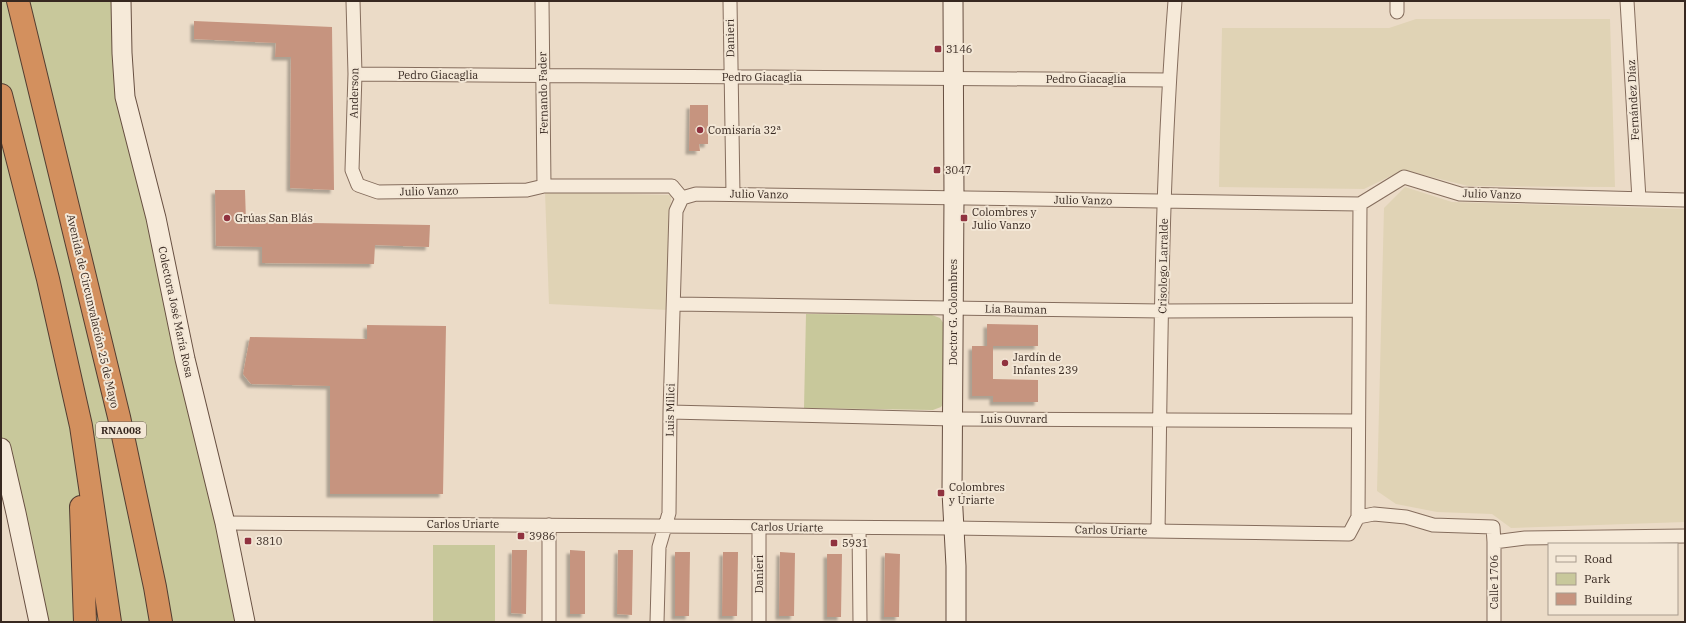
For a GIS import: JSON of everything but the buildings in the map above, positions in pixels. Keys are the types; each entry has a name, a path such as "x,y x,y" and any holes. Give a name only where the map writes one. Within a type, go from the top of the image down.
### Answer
{"highway":[{"name":"Avenida de Circunvalación 25 de Mayo","path":"18,1 119,417 161,622"},
{"name":"RNA008","path":"1,95 48,279 81,426 110,622"},
{"name":"RNA008","path":"81,426 82,573 85,622"},
{"path":"155,587 174,622"}],"main road":[{"name":"Colectora José María Rosa","path":"121,1 125,97 156,218 185,358 225,523 245,622"},
{"name":"Doctor G. Colombres","path":"953,1 953,528 956,566 956,622"},
{"path":"1,448 38,622"}],"street":[{"name":"Anderson","path":"353,1 355,74 352,170 358,185"},
{"name":"Fernando Fader","path":"542,1 544,186"},
{"name":"Danieri","path":"730,1 733,194"},
{"name":"Crisologo Larralde","path":"1158,531 1164,201 1168,80 1175,1"},
{"name":"Fernández Díaz","path":"1627,1 1639,199"},
{"name":"Pedro Giacaglia","path":"355,74 1168,80"},
{"name":"Julio Vanzo","path":"358,185 378,192 527,190 544,186 672,186 682,198 696,194 733,194 1360,204 1404,177 1460,194 1685,200"},
{"name":"Luis Milici","path":"657,622 659,547 669,513 670,412 676,211 682,198"},
{"path":"1360,204 1358,517 1374,514 1406,517 1433,524 1493,527 1494,542 1525,538 1685,536"},
{"name":"Lia Bauman","path":"674,304 1162,311 1359,310"},
{"name":"Luis Ouvrard","path":"670,412 953,419 1358,421"},
{"name":"Carlos Uriarte","path":"225,523 953,528 1349,534 1358,517"},
{"path":"549,525 549,622"},
{"name":"Danieri","path":"758,622 759,527"},
{"path":"859,528 860,622"},
{"name":"Calle 1706","path":"1494,542 1494,622"}],"shaded area":[{"path":"1416,19 1610,19 1615,187 1468,186 1403,170 1364,189 1219,187 1222,28 1389,28"},
{"path":"1405,187 1452,202 1685,209 1685,522 1511,528 1492,514 1437,512 1396,504 1377,491 1384,208"},
{"path":"545,192 671,195 668,310 549,304"}],"green space":[{"path":"1,1 121,1 122,53 245,622 39,622 1,448"},
{"path":"806,314 932,315 940,318 946,327 945,401 941,407 933,410 804,408"},
{"path":"433,545 495,545 495,622 433,622"}],"place":[{"name":"3146","path":"938,49"},
{"name":"Comisaría 32ª","path":"700,130"},
{"name":"3047","path":"937,170"},
{"name":"Grúas San Blás","path":"227,218"},
{"name":"Colombres y Julio Vanzo","path":"964,218"},
{"name":"Jardín de Infantes 239","path":"1005,363"},
{"name":"Colombres y Uriarte","path":"941,493"},
{"name":"3986","path":"521,536"},
{"name":"3810","path":"248,541"},
{"name":"5931","path":"834,543"}]}
